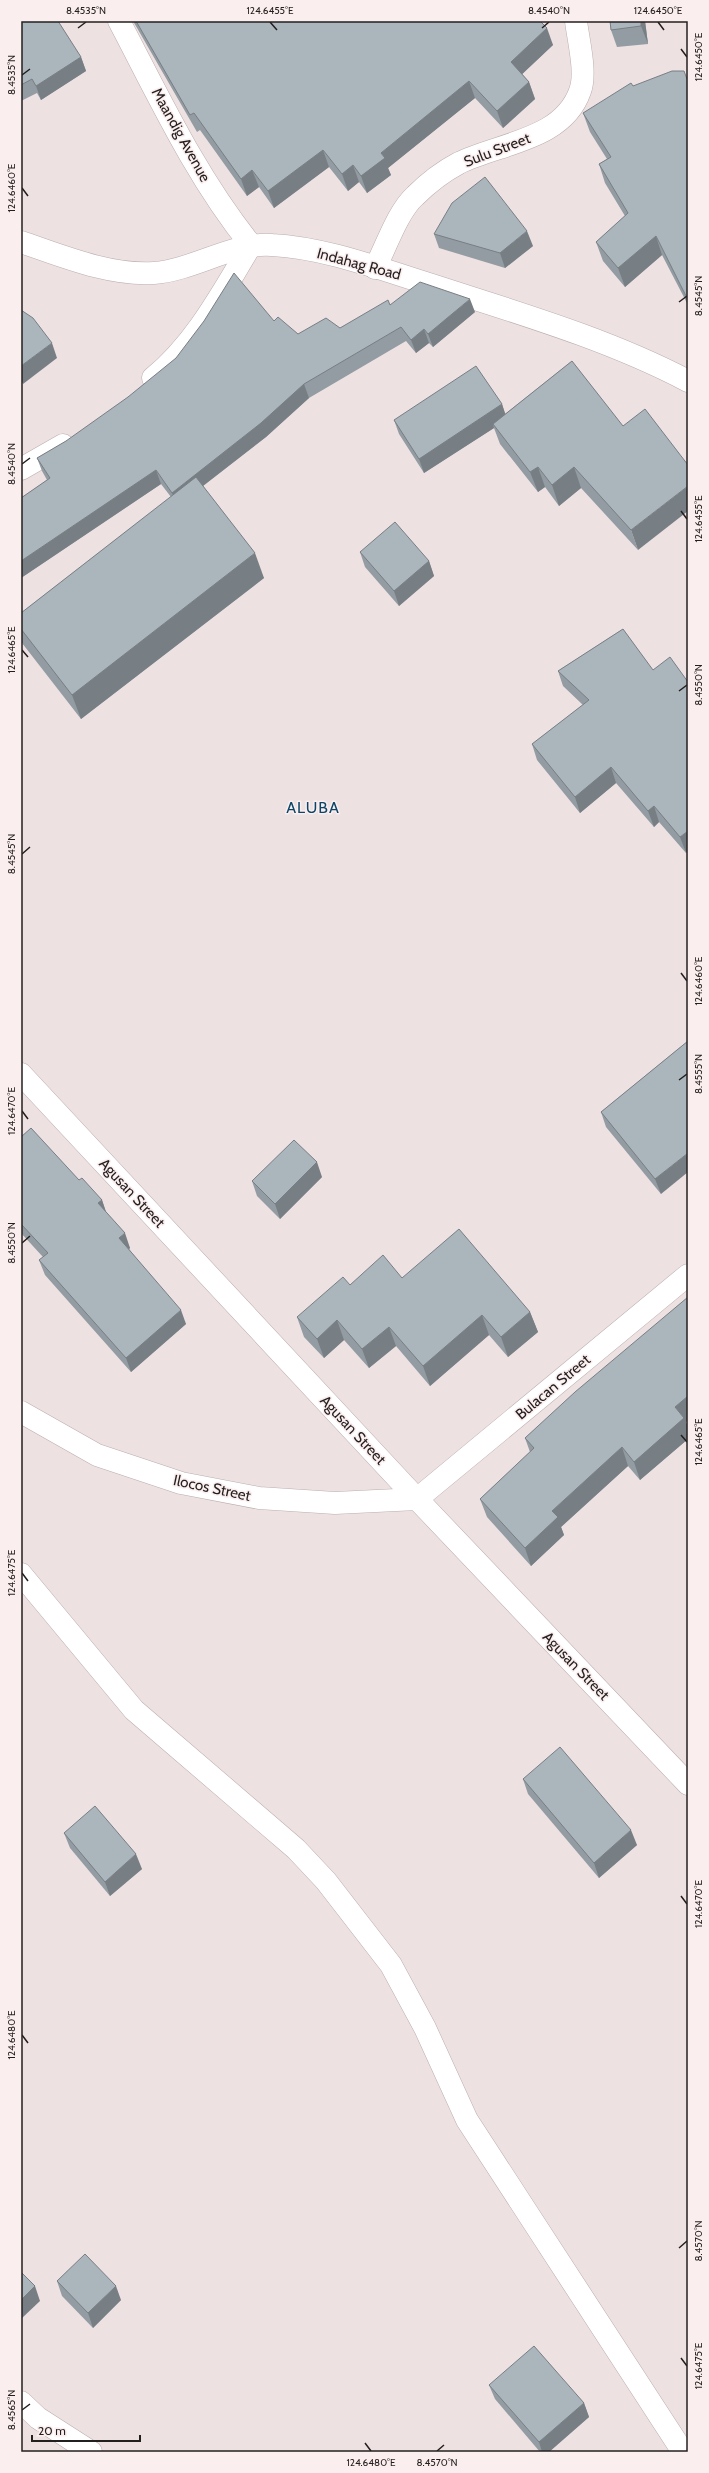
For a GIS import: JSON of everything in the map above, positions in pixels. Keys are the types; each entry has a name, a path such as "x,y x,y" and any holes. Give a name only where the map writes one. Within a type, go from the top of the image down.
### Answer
{"street":[{"name":"Maandig Avenue","path":"119,21 193,159 233,222 251,244"},
{"name":"Sulu Street","path":"375,268 399,220 414,196 459,164 542,132 570,111 581,90 582,63 576,21"},
{"name":"Indahag Road","path":"21,242 75,261 114,269 154,273 212,259 251,244 294,248 375,268 574,334 651,362 688,381"},
{"path":"138,390 173,362 198,328 251,244"},
{"path":"21,469 83,431"},
{"name":"Agusan Street","path":"21,1074 417,1498 688,1784"},
{"name":"Bulacan Street","path":"417,1498 688,1275"},
{"name":"Ilocos Street","path":"21,1412 97,1455 180,1483 259,1498 335,1503 417,1498"},
{"path":"21,1574 134,1710 296,1849 326,1881 391,1965 425,2028 467,2120 683,2452"},
{"path":"21,2402 38,2418 91,2452"}],"building":[{"path":"21,21 58,21 81,57 36,86 32,79 21,85"},
{"path":"136,21 540,21 547,28 511,62 529,82 497,111 469,81 381,153 385,158 361,176 353,165 342,174 323,150 268,191 252,170 241,179 194,113 190,115"},
{"path":"610,21 641,21 641,26 611,30"},
{"path":"672,71 684,71 687,79 688,78 688,300 656,236 618,268 596,242 628,213 599,164 611,157 583,113 631,83 633,86"},
{"path":"485,177 527,231 500,253 434,234 452,203"},
{"path":"234,273 274,321 278,317 298,334 326,318 340,328 388,300 390,305 420,282 470,299 428,334 424,329 411,340 401,327 304,384 261,423 172,493 156,470 21,561 21,498 50,478 37,458 66,441 128,397 176,358 204,321"},
{"path":"21,310 33,318 52,343 21,366"},
{"path":"572,361 623,426 645,409 688,465 688,486 631,530 574,467 552,485 538,467 530,472 493,424"},
{"path":"476,366 502,404 419,459 394,420"},
{"path":"196,477 255,553 72,695 21,629 21,613"},
{"path":"395,522 429,561 394,591 360,552"},
{"path":"623,629 653,670 670,657 688,682 688,831 680,837 654,806 648,811 611,767 575,797 532,744 589,700 558,671"},
{"path":"688,1041 688,1153 655,1179 601,1112"},
{"path":"31,1128 79,1180 82,1178 102,1200 98,1203 125,1233 119,1238 181,1310 126,1358 39,1260 48,1253 21,1224 21,1137"},
{"path":"294,1140 317,1162 275,1204 252,1181"},
{"path":"459,1229 530,1312 501,1337 482,1315 423,1366 389,1327 362,1349 337,1320 317,1339 297,1317 343,1277 350,1285 383,1255 402,1278"},
{"path":"688,1297 688,1396 675,1407 684,1418 634,1462 622,1447 552,1511 558,1517 525,1548 480,1499 534,1448 525,1438 575,1392"},
{"path":"560,1747 631,1830 594,1863 523,1779"},
{"path":"95,1806 136,1854 105,1882 64,1833"},
{"path":"85,2254 116,2286 88,2313 57,2281"},
{"path":"21,2272 35,2286 21,2300"},
{"path":"534,2346 584,2403 539,2442 489,2385"}],"district":[{"name":"ALUBA","path":"313,807"}]}
